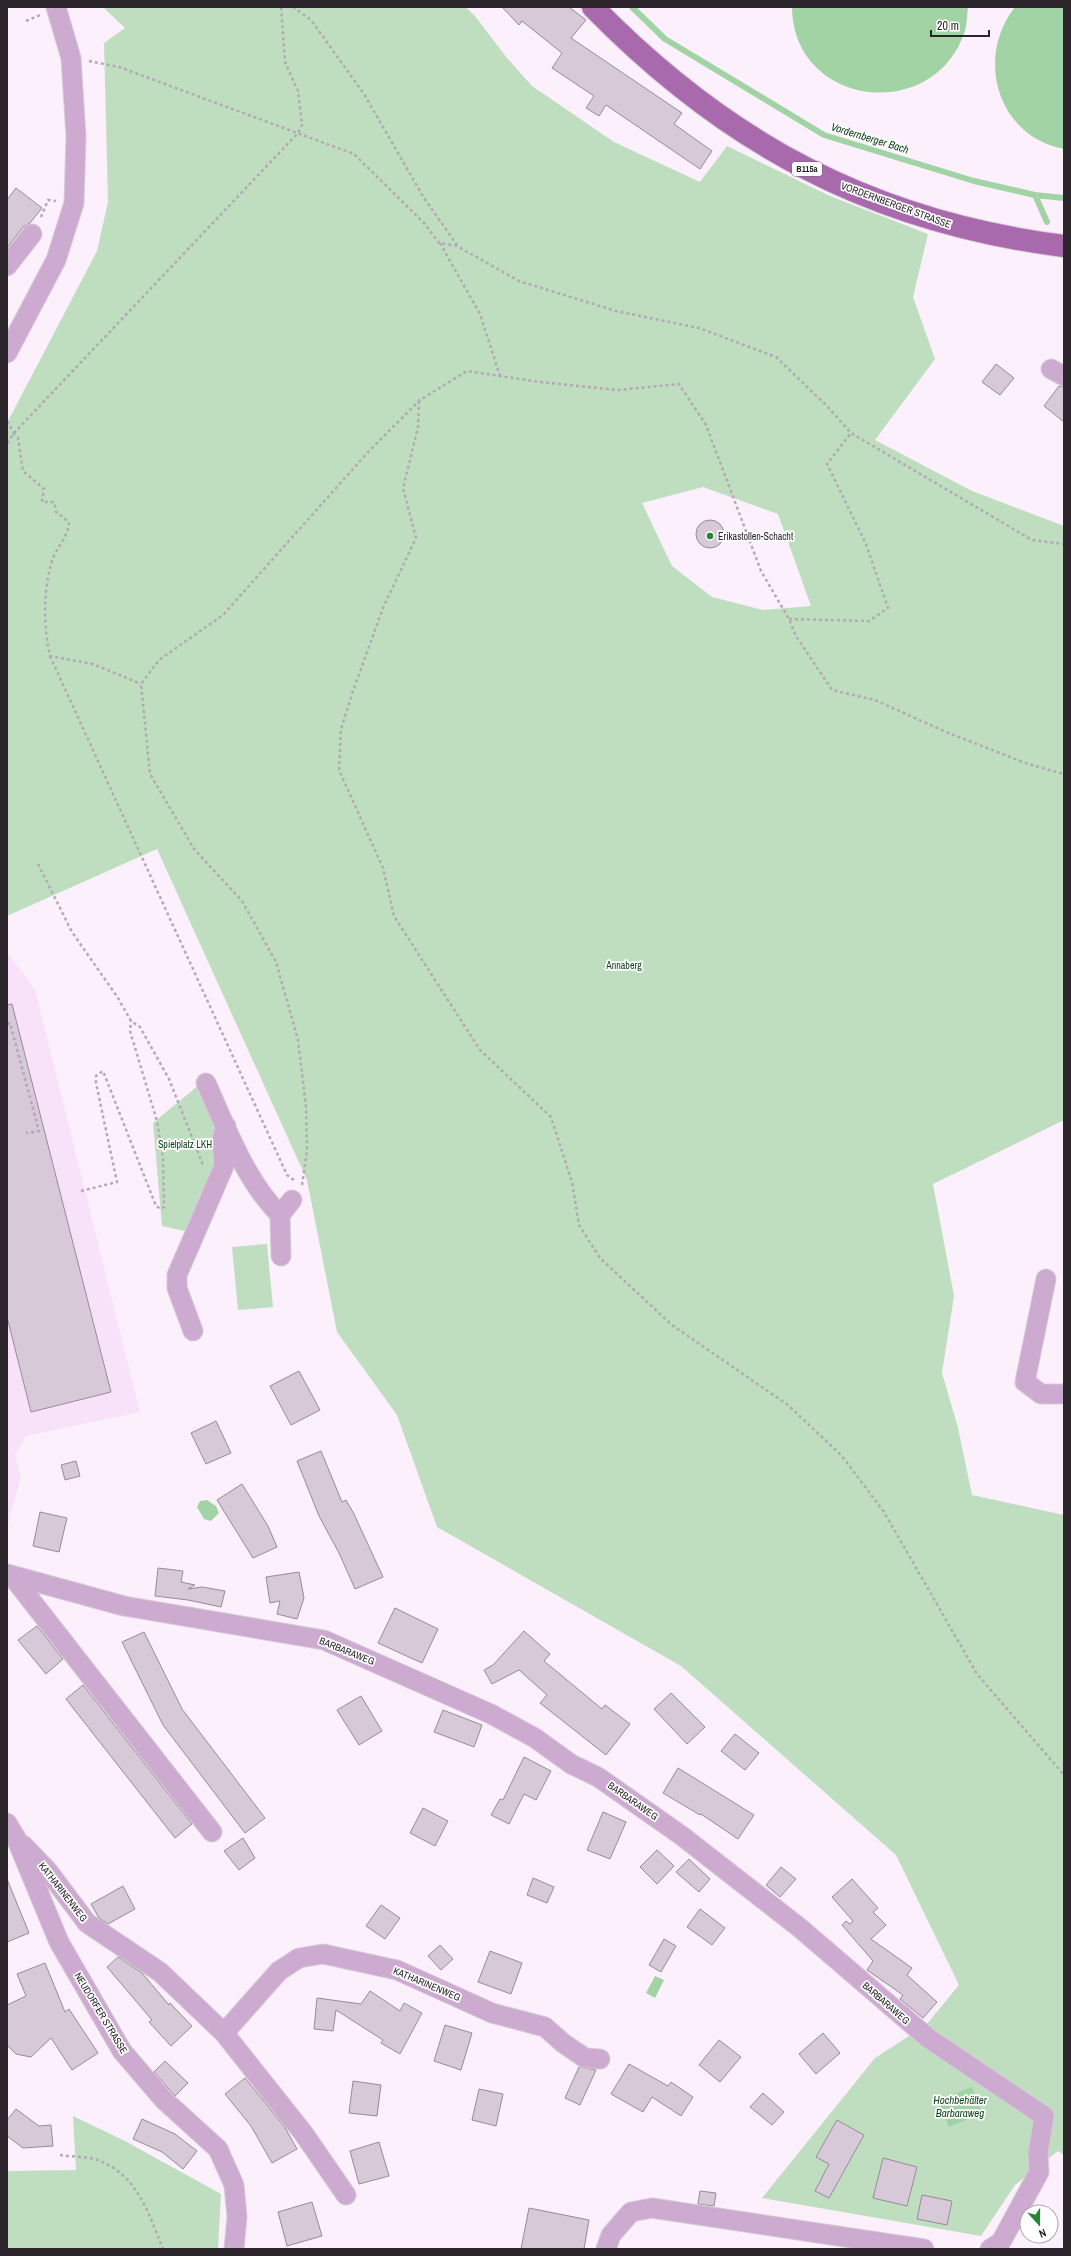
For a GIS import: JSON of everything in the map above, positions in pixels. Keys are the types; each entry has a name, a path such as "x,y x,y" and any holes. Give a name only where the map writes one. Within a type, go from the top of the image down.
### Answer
{"main road":[{"name":"VORDERNBERGER STRASSE","path":"593,7 656,68 699,102 758,142 827,179 872,198 931,219 997,236 1064,246"}],"street":[{"path":"8,348 56,260 74,203 76,136 71,58 56,7"},
{"path":"7,266 32,234"},
{"path":"206,1083 226,1126 266,1201 280,1215"},
{"path":"193,1331 177,1288 177,1275 224,1166 222,1139 226,1126"},
{"path":"281,1256 280,1215 297,1193"},
{"path":"1046,1279 1025,1382 1041,1394 1064,1394"},
{"name":"BARBARAWEG","path":"10,1575 212,1832"},
{"name":"BARBARAWEG","path":"10,1575 124,1606 324,1640 491,1714 535,1738 571,1764 598,1777 682,1836 800,1928 928,2038 1044,2116 1038,2153 1039,2172 1001,2242 990,2249"},
{"name":"KATHARINENWEG","path":"12,1830 48,1871 86,1923 160,1972 224,2033 304,2134 346,2195"},
{"name":"NEUDORFER STRASSE","path":"12,1830 59,1942 122,2051 164,2100 218,2149 234,2185 238,2217 234,2249"},
{"name":"KATHARINENWEG","path":"224,2033 279,1971 299,1958 323,1954 397,1970 492,2013 545,2027 563,2043 585,2058 600,2059"},
{"path":"606,2249 611,2235 631,2212 652,2208 924,2249"}],"path":[{"path":"7,443 14,433 298,133 302,125 298,91 285,62 281,7"},
{"path":"292,7 311,20 364,94 424,198 457,246"},
{"path":"71,58 119,67 354,154 424,223 439,243 480,314 500,376"},
{"path":"439,243 457,246 519,281 616,311 699,328 776,357 825,404 851,433 1032,540 1064,544"},
{"path":"297,1193 307,1151 302,1077 298,1040 276,962 242,901 194,849 150,774 141,684 159,660 223,615 369,451 420,400 467,371 618,390 679,384 706,425 761,571 789,619 796,636 832,690 875,700 1028,764 1064,774"},
{"path":"420,400 418,427 403,488 416,538 383,608 341,729 339,770 383,868 394,916 480,1050 551,1117 572,1182 579,1225 600,1258 672,1325 788,1405 842,1456 884,1512 977,1674 1064,1775"},
{"path":"7,421 18,438 24,471 44,489 42,502 54,502 56,512 68,522 69,528 54,558 46,591 46,636 50,656 287,1175 297,1193"},
{"path":"789,619 869,621 888,608 866,544 827,464 851,433"},
{"path":"50,656 93,664 141,684"},
{"path":"38,864 72,932 118,998 131,1021 140,1027 169,1079 198,1156 215,1189"},
{"path":"81,1192 117,1182 96,1083 96,1076 103,1071 156,1206 161,1210 164,1207 163,1158 157,1122 130,1031 131,1021"},
{"path":"7,1024 10,1023 39,1131 26,1133"},
{"path":"60,2155 100,2161 131,2181 146,2207 163,2249"}],"shaded area":[{"path":"7,953 35,989 140,1412 26,1436 15,1455 21,1477 7,1528"}],"green space":[{"name":"Annaberg","path":"103,7 466,7 475,16 507,58 532,86 614,142 700,182 727,146 830,196 928,234 913,297 935,359 875,440 972,491 1064,526 1064,1120 933,1184 954,1296 942,1373 958,1428 972,1495 1064,1515 1064,2155 1058,2151 1015,2185 981,2236 762,2198 875,2058 926,2025 959,1985 896,1855 681,1666 437,1527 397,1415 337,1332 307,1180 157,849 7,916 7,423 97,251 108,202 104,43 125,28","holes":["703,487 778,514 811,606 763,610 712,597 672,566 642,503"]},
{"name":"Spielplatz LKH","path":"200,1084 213,1112 216,1165 189,1232 162,1226 153,1123"},
{"path":"267,1244 273,1307 238,1310 232,1247"},
{"path":"73,2116 125,2141 221,2194 218,2249 7,2249 7,2171 76,2170"}],"water":[{"path":"792,7 968,7 965,31 949,61 925,81 897,91 867,92 839,83 815,66 798,41"},
{"path":"1015,7 1064,7 1064,149 1041,141 1022,128 1009,112 999,92 995,71 996,49 1003,27"},
{"path":"207,1500 216,1506 219,1513 211,1521 204,1519 197,1507 200,1501"},
{"path":"655,1976 664,1980 655,1998 646,1993"},
{"name":"Hochbehälter Barbaraweg","path":"972,2087 982,2113 949,2127 938,2100"}],"building":[{"path":"502,7 569,7 586,20 571,38 682,113 674,124 712,151 700,169 606,105 599,116 586,108 594,96 552,68 562,53 522,21 519,25"},
{"path":"16,188 42,208 30,223 23,227 7,248 7,200"},
{"path":"996,364 1014,378 1000,395 982,382"},
{"path":"1059,386 1064,387 1064,422 1044,406"},
{"name":"Erikastollen-Schacht","path":"710,520 720,524 724,534 720,544 710,548 700,544 696,534 700,524"},
{"path":"12,1004 111,1392 31,1412 7,1317 7,1005"},
{"path":"299,1371 320,1410 291,1425 270,1386"},
{"path":"216,1421 231,1453 206,1464 191,1433"},
{"path":"321,1451 342,1502 346,1500 354,1514 383,1577 355,1589 339,1553 319,1516 297,1461"},
{"path":"76,1461 80,1476 65,1480 61,1465"},
{"path":"242,1484 268,1526 277,1547 253,1558 217,1500"},
{"path":"40,1512 67,1518 59,1552 33,1546"},
{"path":"158,1568 183,1571 181,1582 195,1585 188,1589 202,1587 225,1591 221,1607 188,1600 155,1596"},
{"path":"299,1572 304,1598 297,1619 277,1614 280,1601 270,1603 266,1577"},
{"path":"395,1608 438,1629 422,1663 378,1643"},
{"path":"37,1626 63,1659 46,1674 18,1640"},
{"path":"524,1631 550,1654 544,1661 602,1709 605,1705 630,1724 606,1755 540,1703 547,1695 519,1670 492,1684 484,1670 493,1665"},
{"path":"144,1632 182,1709 265,1818 245,1833 163,1725 122,1642"},
{"path":"83,1685 192,1824 175,1838 66,1699"},
{"path":"671,1693 705,1727 687,1744 654,1709"},
{"path":"361,1696 382,1731 359,1745 337,1710"},
{"path":"443,1710 482,1725 474,1747 434,1732"},
{"path":"735,1734 759,1753 745,1770 721,1751"},
{"path":"524,1757 551,1771 536,1800 524,1794 509,1824 491,1815 500,1799 503,1800"},
{"path":"678,1768 754,1815 738,1839 701,1814 700,1815 663,1793"},
{"path":"423,1808 448,1821 435,1846 410,1833"},
{"path":"603,1812 626,1822 610,1859 587,1850"},
{"path":"243,1838 255,1858 239,1870 224,1851"},
{"path":"657,1850 674,1866 657,1884 640,1867"},
{"path":"689,1859 710,1879 699,1892 676,1872"},
{"path":"781,1867 796,1879 780,1897 766,1885"},
{"path":"533,1878 554,1887 547,1903 527,1895"},
{"path":"7,1879 29,1933 7,1942"},
{"path":"852,1879 878,1908 873,1912 886,1925 871,1939 912,1968 907,1975 937,2002 923,2018 900,1999 903,1995 867,1970 873,1961 842,1925 846,1921 850,1924 853,1921 832,1897"},
{"path":"123,1886 135,1909 108,1924 99,1918 91,1904"},
{"path":"381,1905 400,1918 385,1939 366,1926"},
{"path":"700,1909 725,1928 712,1945 687,1927"},
{"path":"664,1939 676,1946 661,1972 649,1965"},
{"path":"440,1945 453,1959 441,1970 428,1956"},
{"path":"490,1951 522,1963 511,1994 478,1982"},
{"path":"118,1957 142,1973 169,2005 170,2003 192,2026 171,2046 149,2022 152,2020 107,1967"},
{"path":"45,1963 65,2012 69,2009 98,2053 72,2070 51,2038 31,2057 16,2054 7,2045 7,2005 26,1996 17,1974"},
{"path":"370,1991 400,2011 404,2003 422,2013 400,2054 381,2043 383,2040 336,2010 333,2031 314,2029 317,1998 361,2004"},
{"path":"445,2025 472,2033 461,2070 434,2061"},
{"path":"823,2033 840,2053 816,2074 799,2054"},
{"path":"719,2040 741,2057 720,2082 699,2065"},
{"path":"165,2061 188,2083 175,2096 154,2072"},
{"path":"629,2064 668,2086 671,2082 693,2097 681,2116 652,2097 643,2112 611,2094"},
{"path":"579,2067 596,2070 580,2105 565,2098"},
{"path":"245,2078 284,2126 297,2149 272,2163 251,2126 225,2094"},
{"path":"353,2081 381,2085 377,2116 349,2113"},
{"path":"479,2089 503,2094 496,2126 472,2120"},
{"path":"763,2093 784,2112 772,2125 750,2107"},
{"path":"16,2109 39,2126 51,2125 53,2146 23,2148 7,2136 7,2120"},
{"path":"142,2119 175,2134 197,2151 183,2169 162,2152 133,2139"},
{"path":"837,2120 864,2135 829,2198 815,2191 829,2164 816,2157"},
{"path":"379,2142 389,2176 359,2184 350,2151"},
{"path":"883,2158 917,2167 907,2206 873,2198"},
{"path":"700,2191 716,2193 714,2206 698,2204"},
{"path":"922,2195 952,2201 947,2225 917,2219"},
{"path":"312,2202 322,2236 287,2246 278,2212"},
{"path":"529,2208 589,2220 584,2249 521,2249"}],"waterway":[{"name":"Vordernberger Bach","path":"632,7 665,39 824,135 974,181 1035,195 1064,198"},
{"path":"1035,195 1047,222"}],"place":[{"name":"Erikastollen-Schacht","path":"710,536"}]}
